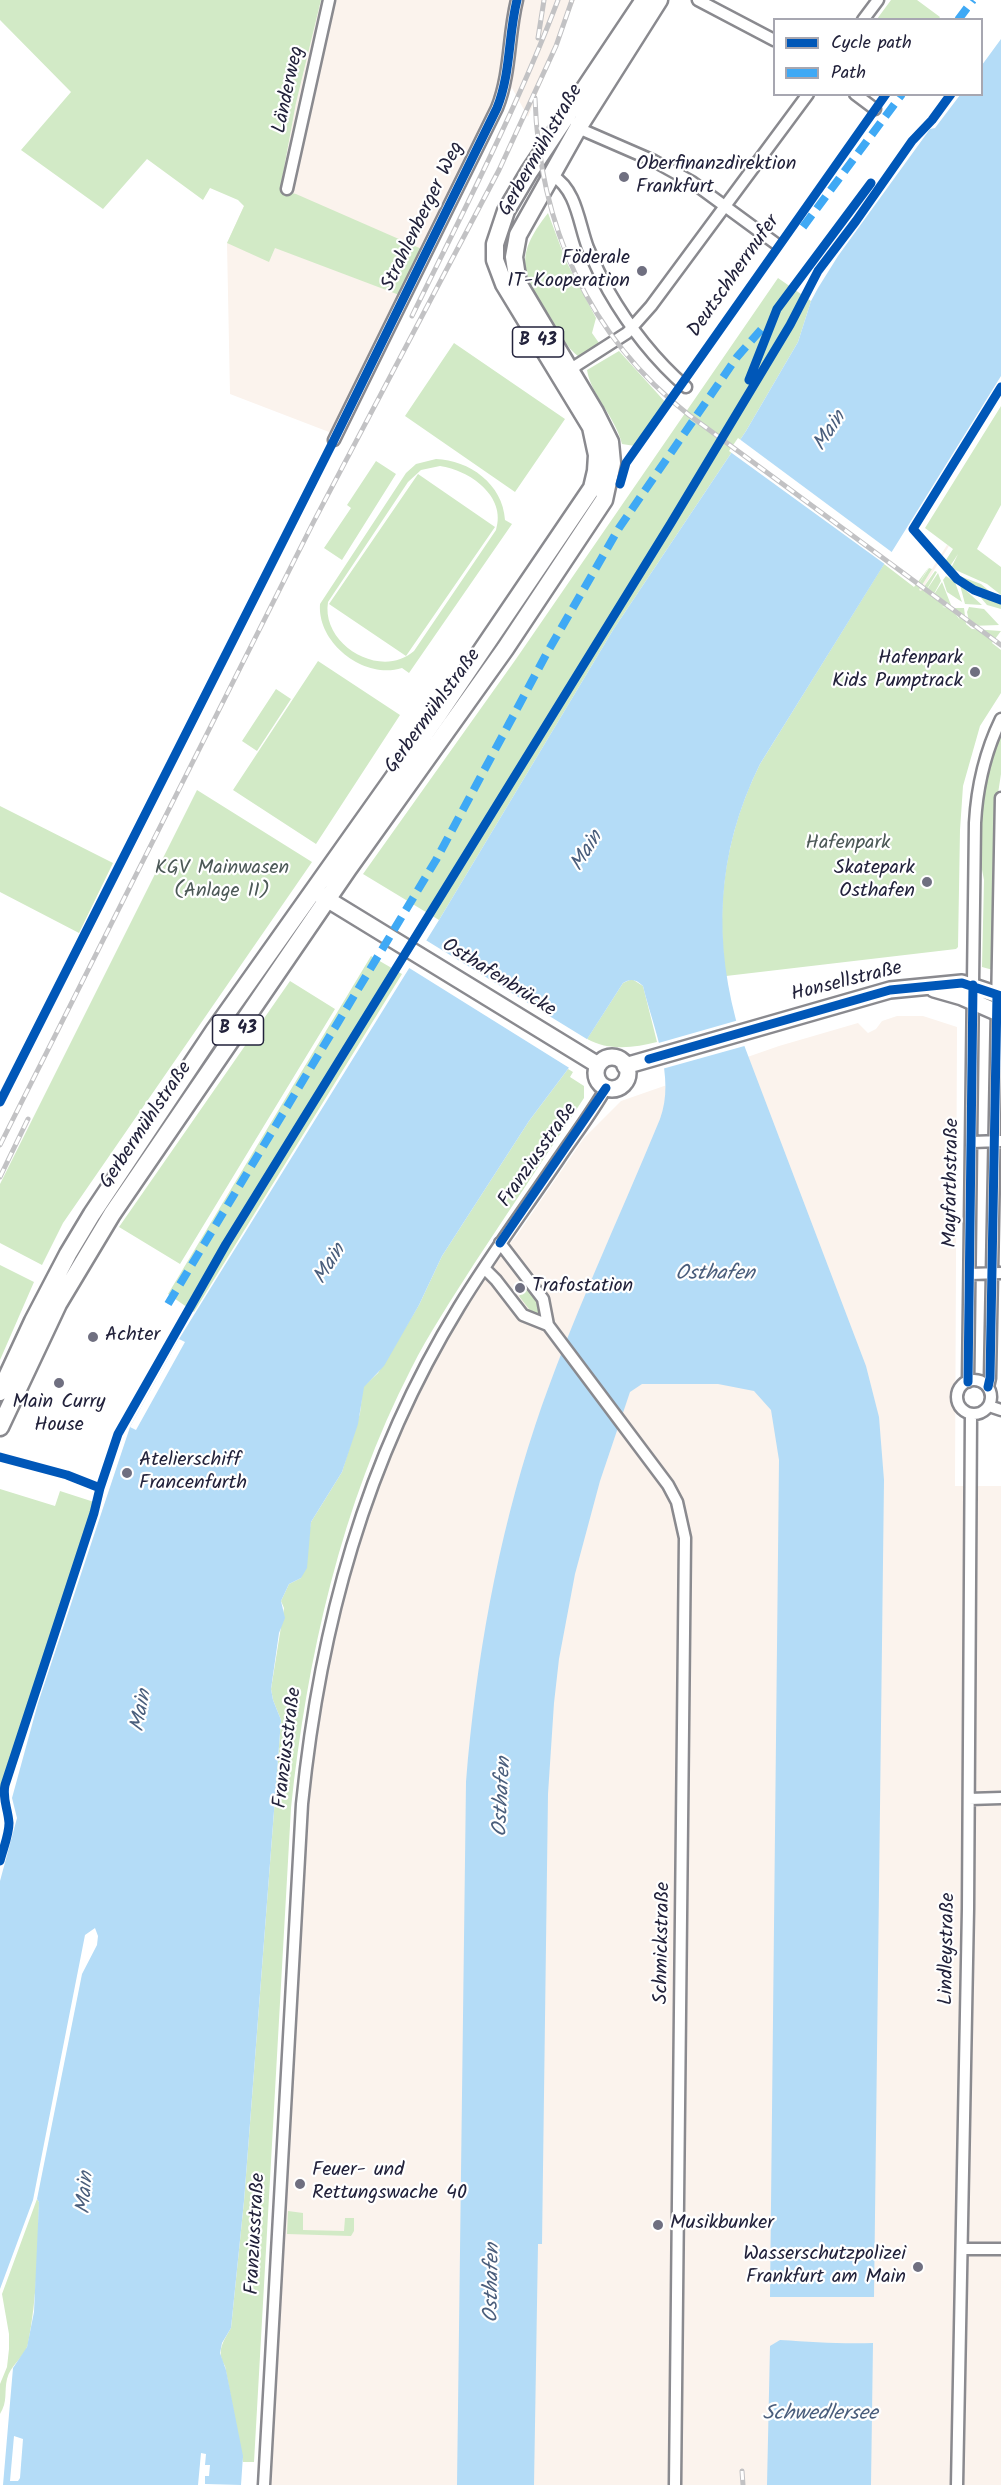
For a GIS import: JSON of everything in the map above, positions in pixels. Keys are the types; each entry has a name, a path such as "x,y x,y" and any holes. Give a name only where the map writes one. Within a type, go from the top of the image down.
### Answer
{"main road":[{"name":"Gerbermühlstraße","path":"0,1392 68,1254 214,1031 321,896 505,649 604,500 612,463 610,442 567,377 523,318 498,271 495,244 506,211 528,172 644,0"},
{"name":"Gerbermühlstraße","path":"567,377 518,283 514,257 518,235 578,128 659,0"},
{"path":"506,211 507,233 513,236 518,235"},
{"name":"Gerbermühlstraße","path":"0,1427 58,1304 81,1265 321,896"}],"street":[{"name":"Länderweg","path":"287,189 329,0"},
{"name":"Strahlenberger Weg","path":"334,440 497,108 508,74 510,31 517,0"},
{"path":"698,0 773,39"},
{"path":"864,18 878,0"},
{"path":"567,377 633,328 661,295 807,96"},
{"path":"858,96 875,110"},
{"path":"573,108 578,128 654,161 692,182 775,243"},
{"path":"553,176 560,180 570,195 588,248 608,289 633,328 660,362 686,387"},
{"name":"Mayfarthstraße","path":"968,1382 977,795 986,755 1001,718"},
{"name":"Mayfarthstraße","path":"988,1387 996,1273 1001,798"},
{"name":"Osthafenbrücke","path":"321,896 598,1065"},
{"name":"Honsellstraße","path":"625,1066 890,990 951,983 973,985 999,996"},
{"name":"Honsellstraße","path":"928,987 999,1013"},
{"path":"606,1088 597,1078 598,1065 610,1058 619,1059 625,1066"},
{"name":"Franziusstraße","path":"264,2485 302,1804 317,1689 348,1556 382,1458 418,1378 484,1268 504,1247 606,1088 615,1089 624,1084 627,1075 625,1066"},
{"path":"972,1142 998,1141"},
{"path":"484,1268 524,1315 530,1320 548,1325 543,1299 504,1247"},
{"path":"970,1274 996,1273"},
{"name":"Schmickstraße","path":"548,1325 668,1485 677,1502 685,1538 675,2485"},
{"path":"978,1381 988,1387 991,1395 989,1406 979,1414 964,1411 958,1402 959,1389 968,1382 978,1381"},
{"path":"988,1387 1001,1382"},
{"path":"989,1406 1001,1410"},
{"name":"Lindleystraße","path":"957,2485 963,2249 969,1799 971,1414"},
{"path":"969,1799 1001,1798"},
{"path":"963,2249 1001,2249"}],"shaded area":[{"path":"321,0 575,0 528,117 512,88 342,437 230,394 227,243 244,206 275,218 296,103"},
{"path":"947,545 949,546 915,601 913,599"},
{"name":"Osthafen","path":"897,1016 923,1016 957,1027 955,1486 1001,1486 1001,2485 264,2485 295,1931 319,1679 386,1448 484,1268 515,1238 584,1138 621,1101 779,1046 858,1023 868,1033 876,1029 882,1021"}],"green space":[{"path":"0,0 321,0 296,103 280,190 296,194 424,250 402,296 275,248 269,262 227,243 244,206 238,200 210,188 203,200 147,159 103,209 21,150 71,92 0,20"},
{"path":"891,0 917,0 940,17 939,18 878,18"},
{"path":"548,213 566,261 596,318 592,333 599,343 579,357 567,344 528,277 526,255 529,242"},
{"path":"778,278 811,301 798,342 746,431 613,630 439,920 363,874 516,659"},
{"path":"454,343 565,419 515,492 405,416"},
{"path":"619,351 667,404 635,446 622,444 614,424 593,388 587,370"},
{"path":"1001,406 1001,505 977,549 1001,567 1001,595 987,584 951,568 958,554 949,568 944,563 953,549 925,528"},
{"path":"436,459 448,460 472,469 491,485 503,507 505,520 512,524 409,673 402,668 373,669 346,655 335,645 326,632 321,618 320,604 406,473 416,464","holes":["440,466 473,479 491,496 498,518 496,530 414,651 401,659 386,662 370,660 356,654 343,644 334,632 328,618 328,602 408,482 421,470"]},
{"path":"376,461 396,474 342,560 324,548 351,508 347,505"},
{"path":"418,474 495,527 406,656 329,604"},
{"name":"Hafenpark","path":"884,564 914,587 929,567 916,588 929,568 932,569 919,590 921,591 935,571 937,572 924,594 938,573 941,581 931,599 942,582 951,605 942,607 951,608 960,620 954,608 964,608 966,624 972,629 1001,631 992,643 1001,650 1001,693 980,726 963,786 958,947 726,976 722,921 723,894 726,867 739,815 760,764"},
{"path":"957,575 981,584 994,595 974,587"},
{"path":"946,576 955,582 962,602 947,592 943,580"},
{"path":"960,585 982,605 965,604"},
{"path":"986,597 1001,602 1001,609 987,605 981,598"},
{"path":"969,607 984,609 999,625 970,626 967,612"},
{"path":"318,661 400,715 316,844 233,790"},
{"path":"276,689 291,699 257,751 242,741"},
{"path":"1001,731 1001,774 995,813 993,970 982,967 984,880 980,859 981,808 989,762"},
{"name":"KGV Mainwasen (Anlage II)","path":"197,790 312,862 63,1223 42,1265 0,1243 0,1184"},
{"path":"0,806 113,863 79,933 0,892"},
{"path":"371,956 402,974 194,1312 168,1294"},
{"path":"632,979 643,986 657,1042 639,1046 613,1047 587,1039 623,983"},
{"path":"290,981 335,1009 180,1264 119,1227"},
{"path":"568,1069 573,1072 570,1077 584,1086 584,1098 474,1264 411,1369 386,1421 365,1474 346,1528 331,1583 307,1695 291,1808 254,2462 243,2462 221,2351 231,2328 244,2201 281,1720 271,1689 284,1608 281,1601 289,1584 301,1578 311,1522 342,1472 360,1413 363,1387 378,1373 419,1305 442,1256 529,1121"},
{"path":"0,1265 34,1282 0,1360"},
{"path":"529,1288 542,1305 541,1311 537,1314 532,1313 519,1296"},
{"path":"0,1489 55,1506 60,1491 94,1502 0,1792"},
{"path":"37,2199 39,2202 36,2273 28,2344 9,2374 4,2405 0,2414 0,2384 7,2367 9,2349 9,2334 2,2294"},
{"path":"288,2211 303,2213 303,2230 344,2231 345,2218 354,2218 354,2231 351,2236 287,2234"}],"water":[{"name":"Main","path":"1001,39 1001,376 760,764 745,797 734,831 723,899 726,967 741,1037 866,1366 879,1417 884,1480 874,2297 770,2297 779,1460 771,1410 754,1391 718,1384 642,1384 630,1392 600,1481 575,1574 559,1659 554,1703 548,1794 542,2244 538,2244 534,2485 457,2485 466,1782 470,1737 482,1647 499,1557 535,1426 563,1348 660,1119 664,1103 666,1086 657,1035 643,986 636,981 629,980 623,983 568,1069 529,1121 442,1256 419,1305 384,1366 364,1387 358,1424 342,1472 311,1522 307,1568 301,1578 289,1584 281,1601 285,1618 279,1633 271,1689 281,1720 244,2201 231,2328 222,2343 220,2353 226,2370 243,2456 241,2485 205,2484 205,2476 209,2476 210,2465 205,2465 206,2454 201,2453 198,2485 3,2485 13,2368 27,2347 34,2312 39,2202 37,2199 82,1974 97,1945 98,1936 95,1928 85,1935 33,2200 0,2289 0,1881 17,1818 12,1798 38,1703 130,1427 179,1339 439,920 613,630 746,431 798,342 811,301 818,288 838,256 930,129 935,128 959,96 983,96 983,64","holes":["14,2436 23,2439 18,2481 10,2481"]},
{"name":"Schwedlersee","path":"780,2340 873,2343 871,2485 767,2485 770,2346"}],"pier":[{"path":"738,438 893,553 886,565 729,451"},
{"path":"424,939 590,1041 571,1069 406,966"},
{"path":"739,1020 748,1045 662,1069 655,1044"},
{"path":"179,1339 185,1342 136,1430 130,1427"}],"railway":[{"path":"538,38 544,0"},
{"path":"412,316 507,120 558,0"},
{"path":"0,1145 313,523 499,170 556,46 572,0"},
{"path":"535,98 539,145 547,190 559,233 576,275 597,313 623,350 654,384 689,415 1001,645"},
{"path":"0,1177 28,1119"},
{"path":"742,2471 743,2485"}],"marked path":[{"path":"960,18 973,0"},
{"path":"803,227 901,96"},
{"path":"168,1304 436,860 548,651 619,528 737,357 766,324"}],"cycle path":[{"path":"0,1102 334,440 497,108 505,81 517,0"},
{"name":"Deutschherrnufer","path":"620,484 626,463 885,96"},
{"path":"0,1861 9,1828 4,1795 5,1785 118,1434 226,1244 671,523 790,325 818,271 912,141 932,120 950,96"},
{"path":"749,380 777,309 871,183"},
{"path":"1001,387 913,529 957,579 974,590 1001,600"},
{"path":"649,1059 890,990 962,983 1001,996"},
{"path":"968,1382 973,985"},
{"path":"988,1387 997,995"},
{"path":"500,1243 606,1088"},
{"path":"0,1457 67,1475 100,1488"}],"place":[{"name":"Oberfinanzdirektion Frankfurt","path":"624,177"},
{"name":"Föderale IT-Kooperation","path":"642,271"},
{"name":"Hafenpark Kids Pumptrack","path":"975,672"},
{"name":"Skatepark Osthafen","path":"927,882"},
{"name":"Trafostation","path":"520,1288"},
{"name":"Achter","path":"93,1337"},
{"name":"Main Curry House","path":"59,1383"},
{"name":"Atelierschiff Francenfurth","path":"127,1473"},
{"name":"Feuer- und Rettungswache 40","path":"300,2184"},
{"name":"Musikbunker","path":"658,2225"},
{"name":"Wasserschutzpolizei Frankfurt am Main","path":"918,2267"}]}
